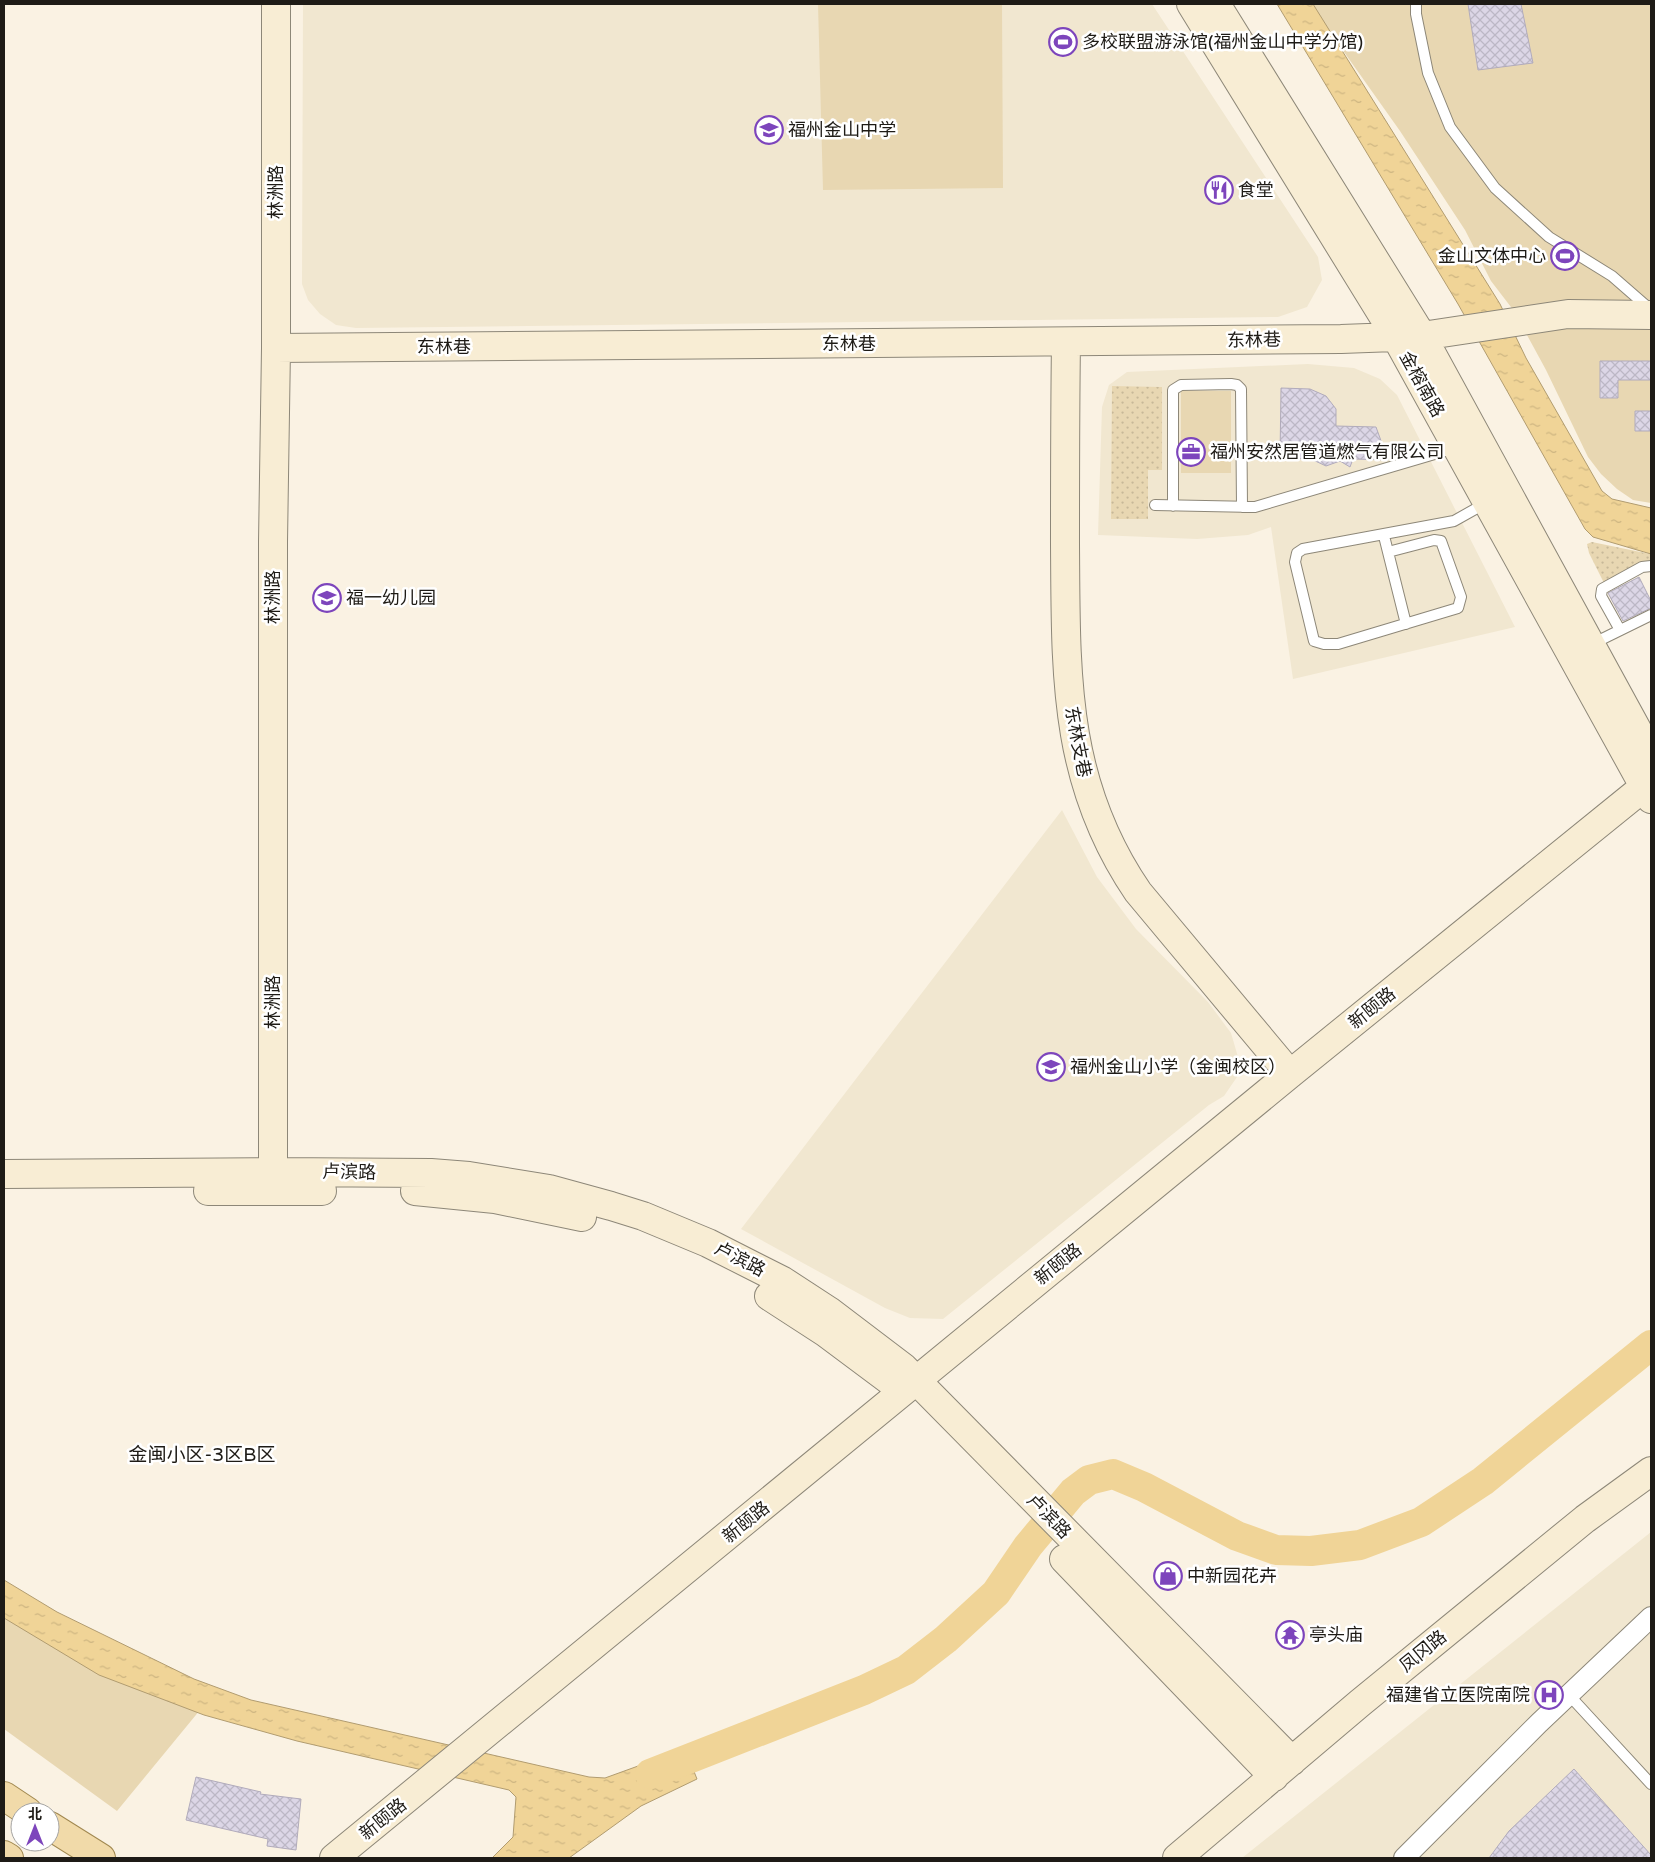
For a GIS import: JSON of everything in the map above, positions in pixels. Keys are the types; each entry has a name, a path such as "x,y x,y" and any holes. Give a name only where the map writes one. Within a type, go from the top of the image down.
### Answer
{"main road":[{"path":"60,1832 101,1858"},
{"path":"4,1855 9,1858"}],"street":[{"name":"林洲路","path":"274,1181 273,542 276,348 276,4"},
{"name":"金榕南路","path":"1191,4 1409,336 1457,448 1648,793"},
{"name":"金榕南路","path":"1216,4 1591,644 1651,755"},
{"name":"东林巷","path":"276,348 1066,343 1409,336 1568,314 1651,315"},
{"name":"东林支巷","path":"1066,343 1068,665 1071,718 1082,776 1098,821 1138,892 1290,1074"},
{"name":"新颐路","path":"334,1858 912,1386 1290,1074 1648,793"},
{"name":"卢滨路","path":"4,1174 274,1181 432,1173 469,1176 548,1189 643,1216 732,1254 782,1281 855,1329 1283,1769"},
{"path":"4,1192 274,1181"},
{"name":"凤冈路","path":"1177,1858 1360,1703 1578,1525 1651,1471"},
{"path":"1404,1858 1569,1695 1651,1618"}],"lane":[{"path":"1416,4 1416,14 1428,73 1450,126 1495,188 1549,237 1612,276 1651,310"},
{"path":"1173,506 1173,390 1181,384 1231,384 1237,385 1241,389 1242,507"},
{"path":"1155,505 1256,507 1457,448"},
{"path":"1388,552 1427,542 1442,541 1461,597 1458,608 1338,644 1324,644 1314,641 1295,562 1297,554 1303,549 1384,536 1454,521 1487,502"},
{"path":"1384,536 1406,624"},
{"path":"1620,630 1602,596 1602,589 1642,567 1651,566"},
{"path":"1591,644 1651,615"},
{"path":"1569,1695 1651,1784"}],"shaded area":[{"name":"福州金山中学","path":"303,4 1152,4 1318,257 1322,280 1307,307 1278,317 356,328 336,325 320,314 308,300 302,284"},
{"path":"818,4 1002,4 1003,188 823,190"},
{"name":"金山文体中心","path":"1310,4 1651,4 1651,503 1633,500 1617,489 1601,474 1588,457 1546,370 1514,311 1491,281 1465,230 1400,131"},
{"path":"1308,364 1354,368 1380,379 1397,395 1515,627 1293,679 1271,527 1248,535 1197,539 1098,535 1102,407 1109,385 1127,372"},
{"path":"1112,386 1162,387 1162,470 1148,470 1148,519 1111,519"},
{"path":"1181,391 1231,391 1231,473 1181,473"},
{"path":"1592,542 1650,554 1651,558 1648,563 1605,585 1589,553 1587,544"},
{"name":"福州金山小学（金闽校区）","path":"1062,810 1097,877 1136,929 1208,1002 1231,1033 1238,1057 1237,1077 1224,1096 1209,1105 943,1319 910,1318 885,1308 741,1229"},
{"name":"福建省立医院南院","path":"1651,1532 1651,1858 1242,1858"},
{"path":"4,1615 200,1710 117,1811 4,1729"}],"water":[{"path":"1277,4 1313,4 1500,304 1526,358 1602,491 1612,499 1651,508 1651,554 1593,537 1585,529 1458,304"},
{"path":"4,1580 57,1612 194,1679 251,1700 589,1777 605,1778 685,1749 697,1779 641,1806 569,1858 492,1858 513,1837 516,1797 509,1790 297,1741 204,1715 99,1675 4,1618"}],"building":[{"path":"1468,4 1521,4 1533,63 1478,70"},
{"path":"1600,361 1651,361 1651,380 1618,380 1618,398 1600,398"},
{"path":"1281,388 1310,389 1326,396 1336,409 1336,426 1376,427 1388,460 1353,459 1350,467 1340,461 1326,466 1311,459 1280,458"},
{"path":"1635,411 1651,411 1651,431 1635,431"},
{"path":"1639,577 1651,601 1651,608 1623,621 1608,593"},
{"path":"1574,1769 1651,1855 1651,1858 1489,1858 1509,1831"},
{"path":"196,1777 261,1792 260,1794 301,1799 296,1850 267,1846 268,1839 186,1820"}],"waterway":[{"path":"650,1774 864,1690 906,1670 946,1639 996,1593 1028,1546 1073,1492 1089,1480 1113,1474 1144,1487 1237,1536 1276,1550 1311,1551 1360,1545 1421,1522 1483,1481 1651,1345"}],"place":[{"name":"多校联盟游泳馆(福州金山中学分馆)","path":"1063,42"},
{"name":"福州金山中学","path":"769,130"},
{"name":"食堂","path":"1219,190"},
{"name":"金山文体中心","path":"1565,256"},
{"name":"福州安然居管道燃气有限公司","path":"1191,452"},
{"name":"福一幼儿园","path":"327,598"},
{"name":"福州金山小学（金闽校区）","path":"1051,1067"},
{"name":"中新园花卉","path":"1168,1576"},
{"name":"亭头庙","path":"1290,1635"},
{"name":"福建省立医院南院","path":"1549,1695"}],"district":[{"name":"金闽小区-3区B区","path":"202,1454"}]}
